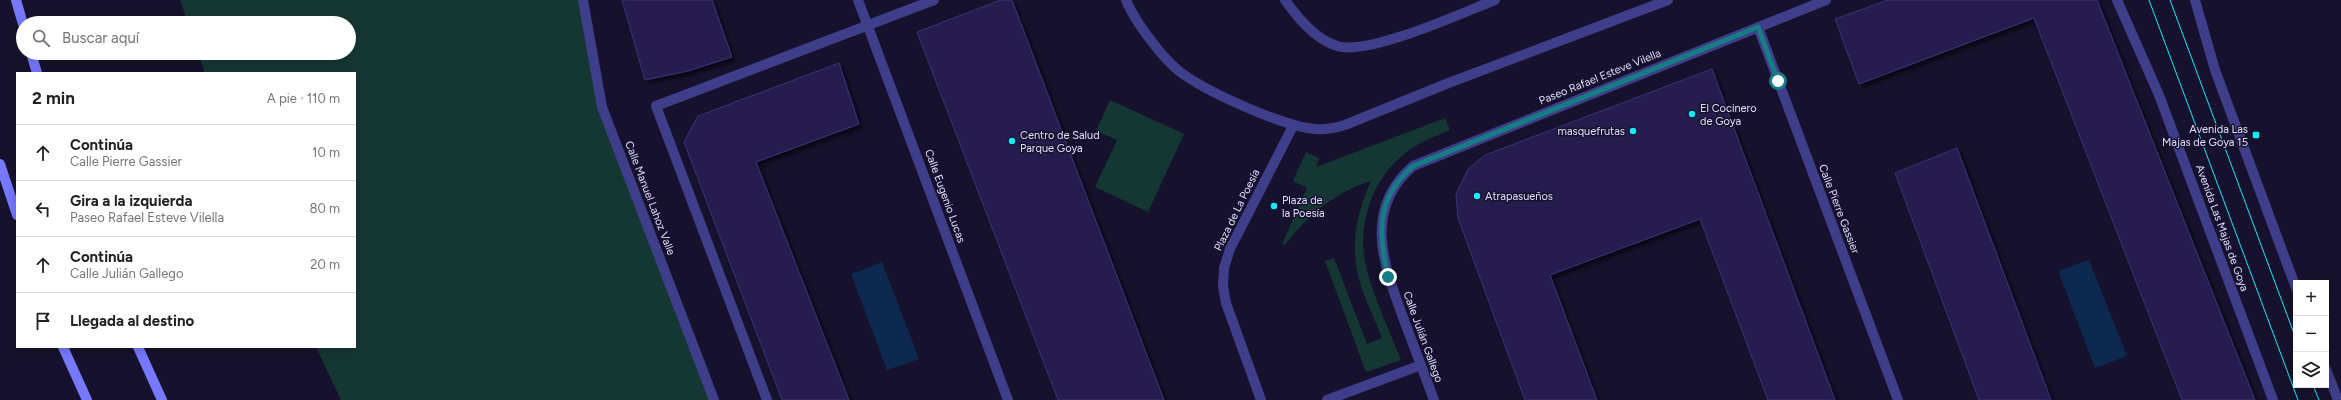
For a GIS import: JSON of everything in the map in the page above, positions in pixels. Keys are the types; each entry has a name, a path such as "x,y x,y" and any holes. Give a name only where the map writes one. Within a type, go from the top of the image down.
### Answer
{"main road":[{"path":"16,0 21,16"},
{"path":"33,60 37,72"},
{"path":"0,164 16,212"},
{"path":"64,348 86,400"},
{"path":"138,348 162,400"}],"street":[{"name":"Calle Manuel Lahoz Valle","path":"583,0 602,107 714,400"},
{"name":"Calle Eugenio Lucas","path":"858,0 1008,400"},
{"path":"767,400 656,106 934,0"},
{"path":"1126,0 1157,48 1185,76 1225,97 1293,126 1331,129 1668,0"},
{"path":"1285,0 1298,19 1317,34 1338,46 1367,47 1387,42 1494,0"},
{"name":"Paseo Rafael Esteve Vilella","path":"1392,189 1413,166 1826,0"},
{"name":"Avenida Las Majas de Goya","path":"2117,0 2160,95 2273,400"},
{"path":"2196,0 2215,70 2293,280"},
{"name":"Calle Pierre Gassier","path":"1758,27 1898,400"},
{"name":"Plaza de La Poesía","path":"1261,400 1226,303 1223,286 1224,268 1230,249 1293,126"},
{"name":"Calle Julián Gallego","path":"1392,189 1381,224 1381,246 1388,277 1434,400"},
{"path":"1327,400 1421,365"},
{"path":"2329,376 2338,400"}],"green space":[{"path":"180,0 583,0 602,107 714,400 341,400 316,348 356,348 356,72 205,72 200,60 356,60 356,16 186,16"},
{"path":"1110,100 1184,134 1148,212 1095,187 1117,140 1096,131"},
{"path":"1445,118 1450,130 1418,144 1397,160 1387,171 1379,184 1367,211 1363,241 1364,256 1370,281 1401,360 1366,372 1325,261 1334,258 1367,344 1382,338 1362,289 1358,275 1355,247 1361,207 1371,181 1346,191 1323,206 1303,224 1285,245 1282,244 1307,188 1293,181 1306,152 1319,158 1316,167"}],"water":[{"path":"2089,260 2127,356 2095,368 2058,271"},
{"path":"882,262 919,359 887,370 851,274"}],"building":[{"path":"622,0 712,0 732,57 688,71 645,80"},
{"name":"Centro de Salud Parque Goya","path":"1001,0 1012,0 1164,400 1058,400 917,32"},
{"path":"1888,0 2097,0 2255,400 2182,400 2034,18 1859,84 1835,19"},
{"path":"839,63 859,124 756,162 849,400 782,400 684,142 698,116"},
{"path":"1712,69 1835,400 1768,400 1700,219 1550,275 1597,400 1525,400 1458,218 1456,194 1468,169 1485,155"},
{"path":"1957,148 2051,400 1979,400 1895,173"}],"tram line":[{"path":"2149,0 2298,400"},
{"path":"2170,0 2293,331"},
{"path":"2314,388 2319,400"}],"place":[{"name":"El Cocinero de Goya","path":"1692,114"},
{"name":"masquefrutas","path":"1633,131"},
{"name":"Avenida Las Majas de Goya 15","path":"2256,135"},
{"name":"Centro de Salud Parque Goya","path":"1012,141"},
{"name":"Atrapasueños","path":"1477,196"},
{"name":"Plaza de la Poesía","path":"1274,206"}],"route":[{"path":"1388,277 1381,246 1381,224 1392,189 1403,174 1413,166 1758,27 1778,81"}]}
